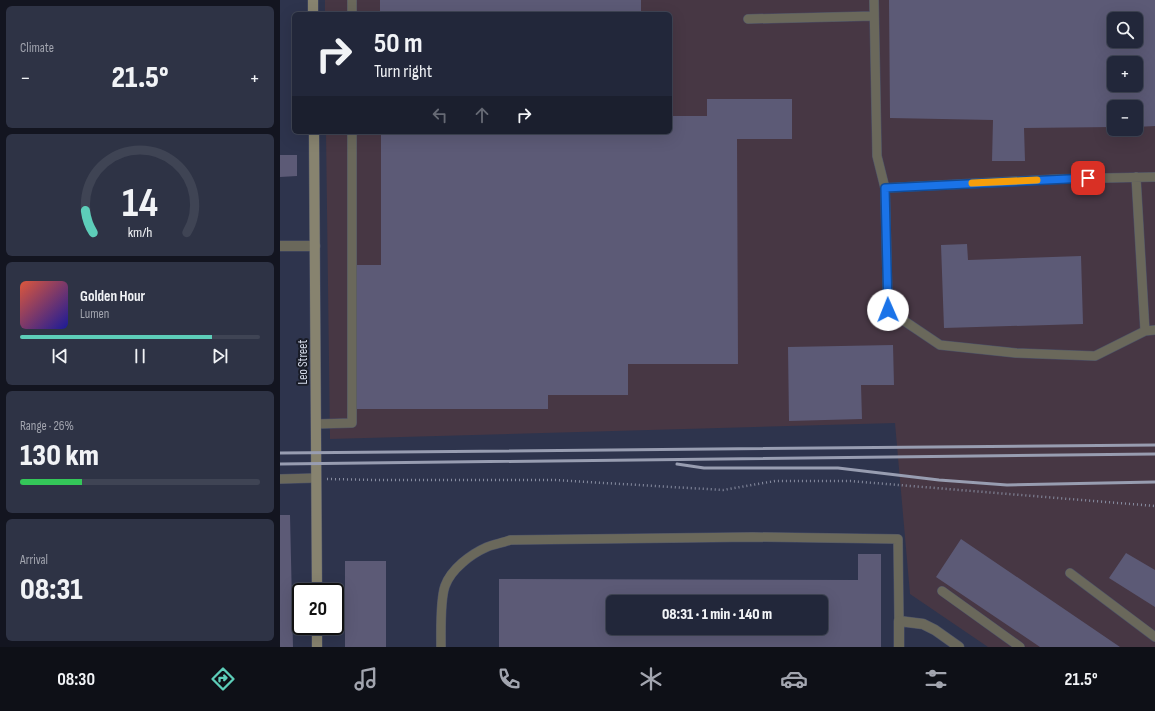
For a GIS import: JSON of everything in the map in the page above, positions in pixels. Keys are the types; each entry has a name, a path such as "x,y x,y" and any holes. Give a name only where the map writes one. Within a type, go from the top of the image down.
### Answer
{"street":[{"path":"313,0 313,12"},
{"name":"Leo Street","path":"314,134 317,583"},
{"path":"280,246 315,246"},
{"path":"899,647 899,621 922,624 935,630 959,647"},
{"path":"317,635 317,647"}],"lane":[{"path":"352,0 352,12"},
{"path":"874,0 877,156 885,188 888,310 940,345 1016,353 1095,356 1145,331 1155,330"},
{"path":"748,19 874,16"},
{"path":"316,424 352,423 352,134"},
{"path":"1136,177 1145,331"},
{"path":"885,188 1057,179 1155,177"},
{"path":"280,479 316,478"},
{"path":"441,647 442,603 445,586 452,572 466,560 486,548 510,540 753,537 898,539 899,621"},
{"path":"1070,572 1155,637"},
{"path":"942,591 1020,647"}],"path":[{"path":"316,478 374,480 554,480 724,490 775,482 850,481 1155,506"}],"shaded area":[{"path":"325,0 1155,0 1155,647 988,647 910,594 895,423 330,439 326,134 672,134 672,12 325,12"}],"building":[{"path":"380,0 641,0 641,12 380,12"},
{"path":"889,0 1155,0 1155,126 1143,127 1143,100 1107,100 1107,127 1024,128 1025,161 992,161 993,120 890,118"},
{"path":"707,99 792,99 792,139 737,139 738,364 628,364 628,395 548,395 548,409 356,409 356,265 381,265 381,134 672,134 672,116 707,116"},
{"path":"280,155 297,155 297,176 280,177"},
{"path":"967,244 968,260 1081,256 1083,324 944,328 941,245"},
{"path":"893,345 894,385 861,385 862,419 789,421 788,347"},
{"path":"280,515 290,515 293,647 280,647"},
{"path":"961,539 1120,647 1040,647 936,577"},
{"path":"1126,553 1155,570 1155,607 1109,578"},
{"path":"858,554 881,554 881,647 499,647 499,579 858,580"},
{"path":"345,561 386,561 386,647 345,647"}],"railway":[{"path":"280,453 1155,445"},
{"path":"280,464 1155,454"},
{"path":"677,464 704,468 838,468 939,480 1007,485 1155,482"}],"slow traffic":[{"path":"972,183 1037,180"}],"route":[{"path":"888,310 885,188 1088,178"}]}
